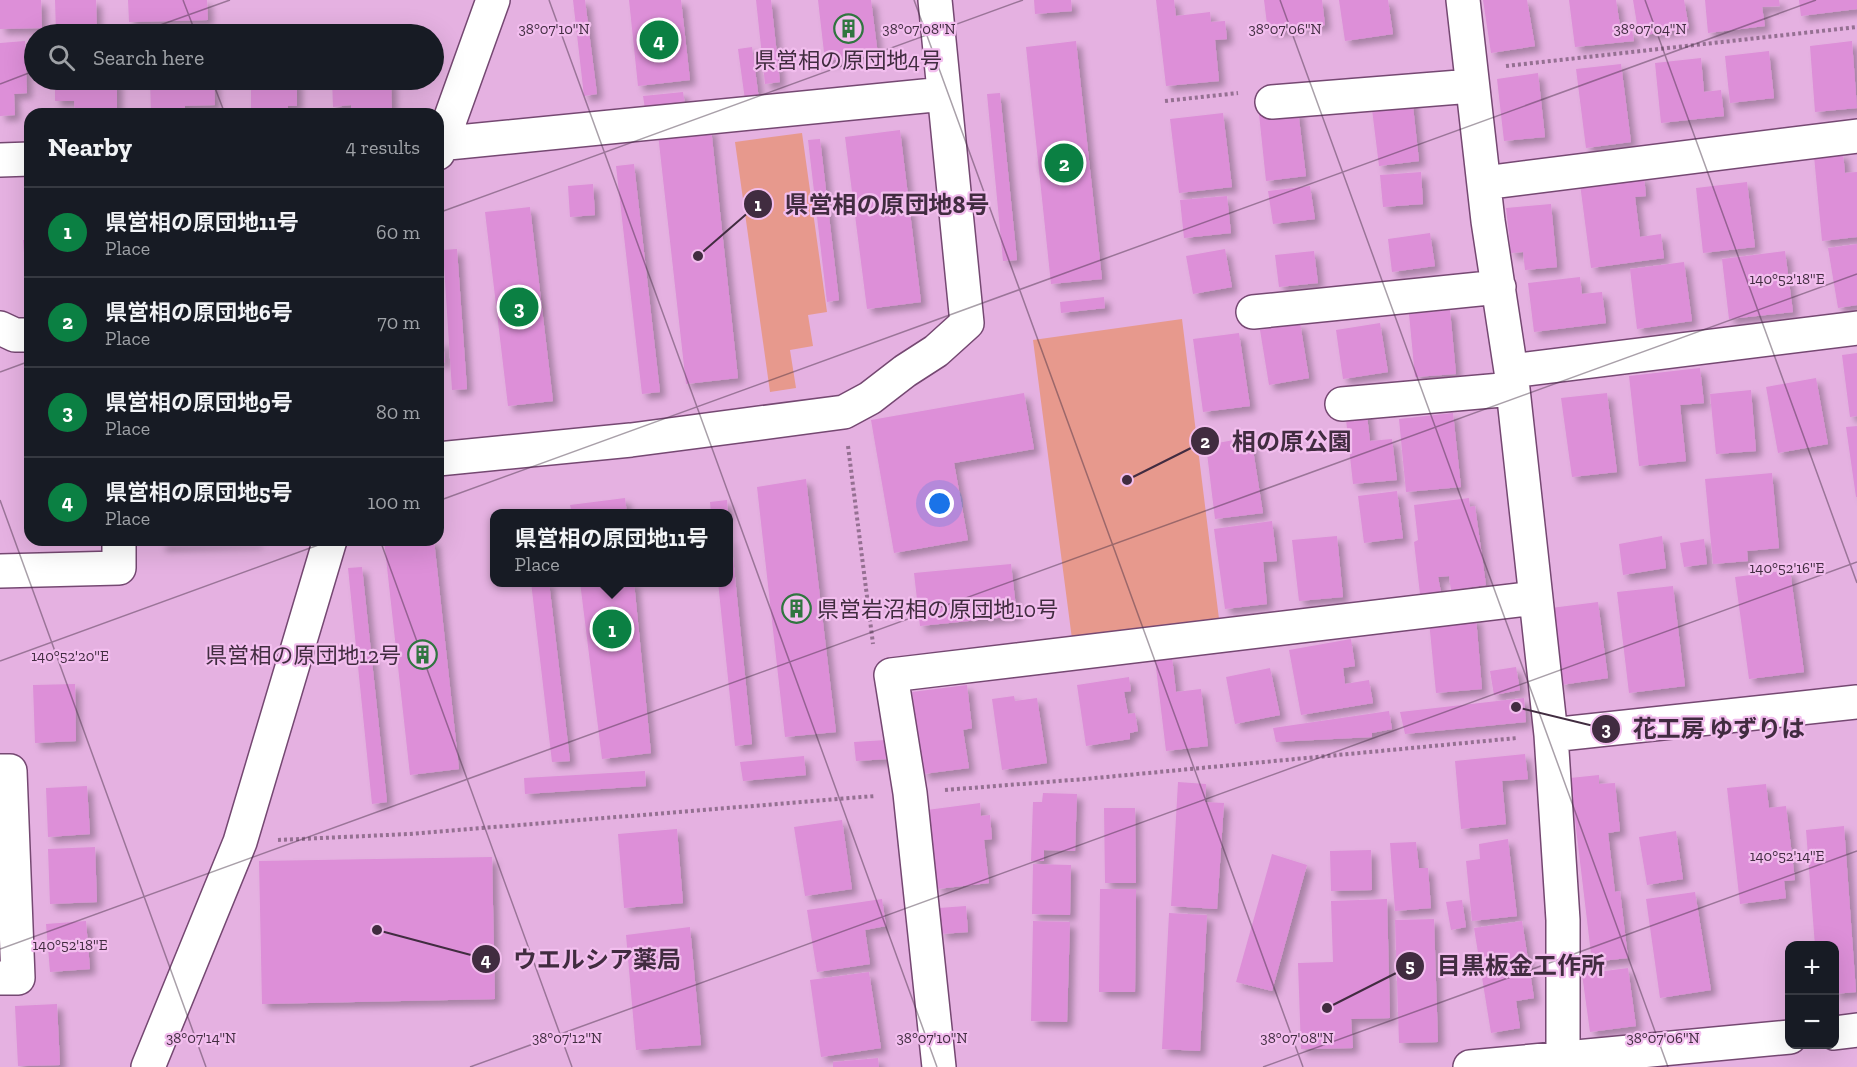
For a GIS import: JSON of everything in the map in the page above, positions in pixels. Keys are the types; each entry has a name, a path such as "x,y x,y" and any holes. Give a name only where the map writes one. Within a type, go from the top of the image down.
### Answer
{"street":[{"path":"444,133 493,0"},
{"path":"444,458 631,440 844,412 870,398 936,351 967,323 935,0"},
{"path":"1463,0 1484,183 1512,380 1551,735 1563,920 1563,1058"},
{"path":"1272,102 1471,78"},
{"path":"444,146 944,94"},
{"path":"1484,183 1857,136"},
{"path":"0,160 24,159"},
{"path":"1253,312 1499,287"},
{"path":"0,328 15,335 24,335"},
{"path":"1342,404 1857,328"},
{"path":"0,571 119,568 119,546"},
{"path":"148,1067 240,842 328,546"},
{"path":"939,1067 910,793 891,675 1535,597"},
{"path":"1551,735 1857,702"},
{"path":"0,771 10,771 18,978 0,978"},
{"path":"1839,1032 1857,1030"},
{"path":"1470,1067 1785,1037"}],"path":[{"path":"1471,78 1857,27"},
{"path":"844,412 876,671 891,675"},
{"path":"240,842 409,834 1097,778 1551,735"}],"shaded area":[{"path":"802,133 827,312 808,315 813,346 790,350 796,388 770,392 735,142"},
{"path":"1182,319 1219,619 1072,639 1033,340"}],"building":[{"path":"0,0 41,0 42,24 24,24 24,28 0,29"},
{"path":"55,0 96,0 97,24 56,24"},
{"path":"128,0 207,0 208,20 129,22"},
{"path":"573,0 585,0 597,94 584,96"},
{"path":"629,0 681,0 690,80 638,86"},
{"path":"756,0 771,0 780,82 765,84"},
{"name":"県営相の原団地4号","path":"818,0 871,0 878,55 825,61"},
{"path":"1034,0 1071,0 1072,11 1035,14"},
{"path":"1156,0 1174,0 1176,16 1210,12 1211,22 1225,21 1227,39 1215,40 1219,81 1166,86"},
{"path":"1264,0 1322,0 1325,25 1268,32"},
{"path":"1339,0 1388,0 1393,34 1345,41"},
{"path":"1483,0 1527,0 1535,46 1491,53"},
{"path":"1569,0 1616,0 1621,32 1632,30 1634,41 1575,47"},
{"path":"1633,0 1684,0 1689,28 1639,36"},
{"path":"1705,0 1779,0 1780,6 1762,7 1765,26 1708,33"},
{"path":"1799,0 1857,0 1857,9 1801,16"},
{"path":"24,41 24,90 27,90 27,93 14,94 15,115 0,116 0,43"},
{"path":"1076,41 1102,279 1051,284 1026,47"},
{"path":"1852,41 1857,108 1815,112 1810,46"},
{"path":"752,47 759,99 745,100 738,49"},
{"path":"1769,51 1774,98 1730,103 1725,56"},
{"path":"1701,58 1704,92 1721,90 1724,116 1661,123 1655,63"},
{"path":"1621,64 1631,142 1586,148 1576,69"},
{"path":"1538,73 1545,137 1504,141 1497,79"},
{"path":"55,90 117,90 117,108 75,108 74,101 55,101"},
{"path":"150,90 214,90 215,105 151,108"},
{"path":"251,90 297,90 297,106 251,108"},
{"path":"332,90 391,90 392,108 351,108 351,105 333,107"},
{"path":"683,92 685,105 645,109 643,96"},
{"path":"1000,93 1017,260 1003,261 987,94"},
{"path":"1412,97 1419,161 1379,166 1371,101"},
{"path":"1298,110 1306,176 1266,181 1259,114"},
{"path":"1223,113 1232,187 1179,193 1170,119"},
{"path":"711,128 738,378 686,384 658,134"},
{"path":"900,130 921,302 867,309 845,137"},
{"path":"820,139 839,300 827,302 808,140"},
{"path":"1843,153 1845,173 1857,172 1857,237 1822,241 1814,156"},
{"path":"634,164 660,392 642,394 616,166"},
{"path":"1421,172 1423,204 1383,207 1380,175"},
{"path":"1644,176 1646,196 1635,197 1640,237 1661,234 1664,258 1591,268 1580,184"},
{"path":"1747,182 1755,247 1703,253 1696,188"},
{"path":"593,184 595,215 570,217 568,186"},
{"path":"1310,186 1315,219 1273,224 1268,191"},
{"path":"1227,196 1231,233 1184,238 1180,200"},
{"path":"1551,204 1557,267 1525,270 1523,252 1511,253 1506,208"},
{"path":"530,207 553,401 508,406 485,212"},
{"path":"1430,233 1435,266 1392,272 1388,239"},
{"path":"1857,244 1857,305 1838,308 1828,248"},
{"path":"457,249 467,389 452,390 444,250"},
{"path":"1225,249 1232,287 1193,294 1186,256"},
{"path":"1314,251 1318,283 1279,287 1275,255"},
{"path":"1785,251 1793,312 1729,319 1722,259"},
{"path":"1684,262 1692,321 1637,329 1630,269"},
{"path":"1580,277 1582,294 1602,292 1606,323 1534,332 1528,283"},
{"path":"1104,297 1105,308 1061,313 1060,302"},
{"path":"1450,310 1456,374 1415,377 1409,314"},
{"path":"1300,323 1309,378 1269,385 1260,330"},
{"path":"1380,323 1388,372 1343,379 1336,330"},
{"path":"1239,333 1250,406 1203,412 1193,339"},
{"path":"1857,353 1857,416 1850,417 1842,355"},
{"path":"1700,368 1704,403 1680,405 1686,461 1639,466 1629,376"},
{"path":"1816,378 1828,444 1778,453 1766,387"},
{"path":"1751,390 1756,451 1716,454 1710,394"},
{"path":"1024,393 1034,449 954,463 968,540 894,553 871,420"},
{"path":"1607,393 1617,472 1572,477 1561,398"},
{"path":"1366,407 1370,441 1392,439 1397,480 1353,484 1345,410"},
{"path":"1453,413 1461,487 1406,492 1399,419"},
{"path":"1857,426 1857,497 1856,497 1846,427"},
{"path":"1251,437 1263,513 1215,519 1206,445"},
{"path":"1772,473 1779,548 1747,551 1748,561 1713,564 1705,479"},
{"name":"県営岩沼相の原団地10号","path":"806,479 836,732 785,737 757,487"},
{"path":"1397,491 1403,538 1364,543 1358,496"},
{"path":"625,498 626,509 571,509 570,505"},
{"path":"1469,498 1470,507 1475,506 1486,585 1451,590 1449,576 1438,577 1441,592 1420,594 1414,542 1418,540 1414,505"},
{"path":"727,500 728,509 711,509 710,502"},
{"path":"1272,521 1277,561 1263,562 1267,604 1225,609 1214,529"},
{"path":"1337,536 1343,597 1299,601 1292,540"},
{"path":"1662,536 1666,568 1623,575 1619,544"},
{"path":"1704,539 1707,564 1684,567 1680,543"},
{"name":"県営相の原団地12号","path":"385,546 435,546 459,769 410,775"},
{"path":"733,558 752,744 735,746 719,587 733,587"},
{"path":"1011,564 1017,616 920,626 914,573"},
{"path":"362,567 387,802 372,804 348,568"},
{"path":"1790,570 1804,672 1749,679 1735,577"},
{"path":"1673,586 1685,686 1629,693 1617,592"},
{"path":"532,587 550,587 570,761 552,762"},
{"path":"581,587 634,587 651,753 602,759"},
{"path":"1598,602 1608,678 1561,685 1551,608"},
{"path":"1476,617 1482,689 1436,693 1429,621"},
{"path":"1351,639 1355,666 1343,668 1345,684 1369,680 1373,703 1301,715 1289,650"},
{"path":"1172,657 1176,692 1201,689 1208,746 1166,751 1155,659"},
{"path":"1516,667 1520,690 1494,695 1490,671"},
{"path":"1270,668 1280,715 1235,724 1226,677"},
{"path":"1129,677 1131,691 1124,692 1128,714 1135,713 1138,731 1130,733 1130,739 1086,746 1077,685"},
{"path":"75,684 76,741 35,743 33,685"},
{"path":"967,685 972,728 963,730 969,768 923,774 912,692"},
{"path":"1014,696 1015,701 1037,698 1047,763 1002,770 992,699"},
{"path":"1524,698 1526,722 1405,734 1400,712"},
{"path":"1389,711 1392,729 1372,733 1372,737 1276,742 1273,728"},
{"path":"886,740 888,759 856,761 854,742"},
{"path":"1525,754 1528,779 1502,781 1506,824 1461,829 1455,761"},
{"path":"804,756 806,775 743,781 740,762"},
{"path":"645,771 646,786 525,794 524,778"},
{"path":"1599,775 1599,784 1615,783 1620,831 1608,833 1615,892 1620,891 1628,958 1592,962 1570,778"},
{"path":"1178,782 1206,784 1205,802 1224,803 1217,909 1171,906"},
{"path":"1766,784 1769,808 1786,806 1795,880 1784,881 1786,898 1740,904 1727,788"},
{"path":"87,786 90,834 48,837 46,788"},
{"path":"1043,793 1077,794 1075,851 1044,850 1044,861 1031,861 1033,802 1042,802"},
{"path":"980,803 981,816 990,815 992,839 984,840 989,883 937,889 927,810"},
{"path":"1104,808 1135,808 1136,883 1105,883"},
{"path":"842,820 852,889 805,896 794,827"},
{"path":"1844,826 1856,992 1839,994 1839,941 1815,941 1806,830"},
{"path":"677,829 683,903 624,908 618,834"},
{"path":"1676,831 1683,879 1647,885 1639,837"},
{"path":"1508,839 1517,916 1472,921 1466,861 1480,859 1479,844"},
{"path":"1416,842 1419,868 1428,868 1431,908 1395,911 1390,843"},
{"path":"95,847 97,902 50,904 48,849"},
{"path":"1371,850 1372,890 1331,891 1330,851"},
{"path":"1272,854 1307,865 1272,991 1236,982"},
{"path":"492,857 495,999 262,1004 259,861"},
{"path":"1033,864 1071,865 1070,915 1032,914"},
{"path":"1100,889 1136,889 1135,992 1099,992"},
{"path":"1695,892 1711,990 1660,998 1646,899"},
{"path":"882,899 886,926 865,930 870,964 817,972 807,910"},
{"path":"1387,899 1390,1018 1351,1019 1353,1048 1301,1049 1298,963 1333,962 1331,901"},
{"path":"1462,900 1466,927 1451,930 1446,902"},
{"path":"966,906 968,932 941,934 939,908"},
{"path":"1169,913 1207,915 1200,1051 1162,1049"},
{"path":"1434,919 1438,1042 1399,1043 1395,920"},
{"path":"86,921 90,969 50,972 46,924"},
{"path":"1033,921 1070,922 1067,1022 1031,1021"},
{"path":"1522,921 1534,998 1516,1001 1520,1028 1491,1033 1474,928"},
{"path":"690,927 701,1045 636,1050 626,935"},
{"path":"1628,968 1636,1026 1590,1032 1582,974"},
{"path":"869,972 881,1048 821,1057 810,980"},
{"path":"57,1004 60,1065 18,1066 15,1006"},
{"path":"878,1058 879,1067 833,1067 833,1062"}],"place":[{"name":"県営相の原団地4号","path":"848,28"},
{"name":"県営相の原団地5号","path":"659,40"},
{"name":"県営相の原団地6号","path":"1064,163"},
{"name":"県営相の原団地8号","path":"698,256"},
{"name":"県営相の原団地9号","path":"519,307"},
{"name":"相の原公園","path":"1127,480"},
{"name":"県営岩沼相の原団地10号","path":"796,609"},
{"name":"県営相の原団地11号","path":"612,629"},
{"name":"県営相の原団地12号","path":"422,655"},
{"name":"花工房 ゆずりは","path":"1516,707"},
{"name":"ウエルシア薬局","path":"377,930"},
{"name":"目黒板金工作所","path":"1327,1008"}]}
